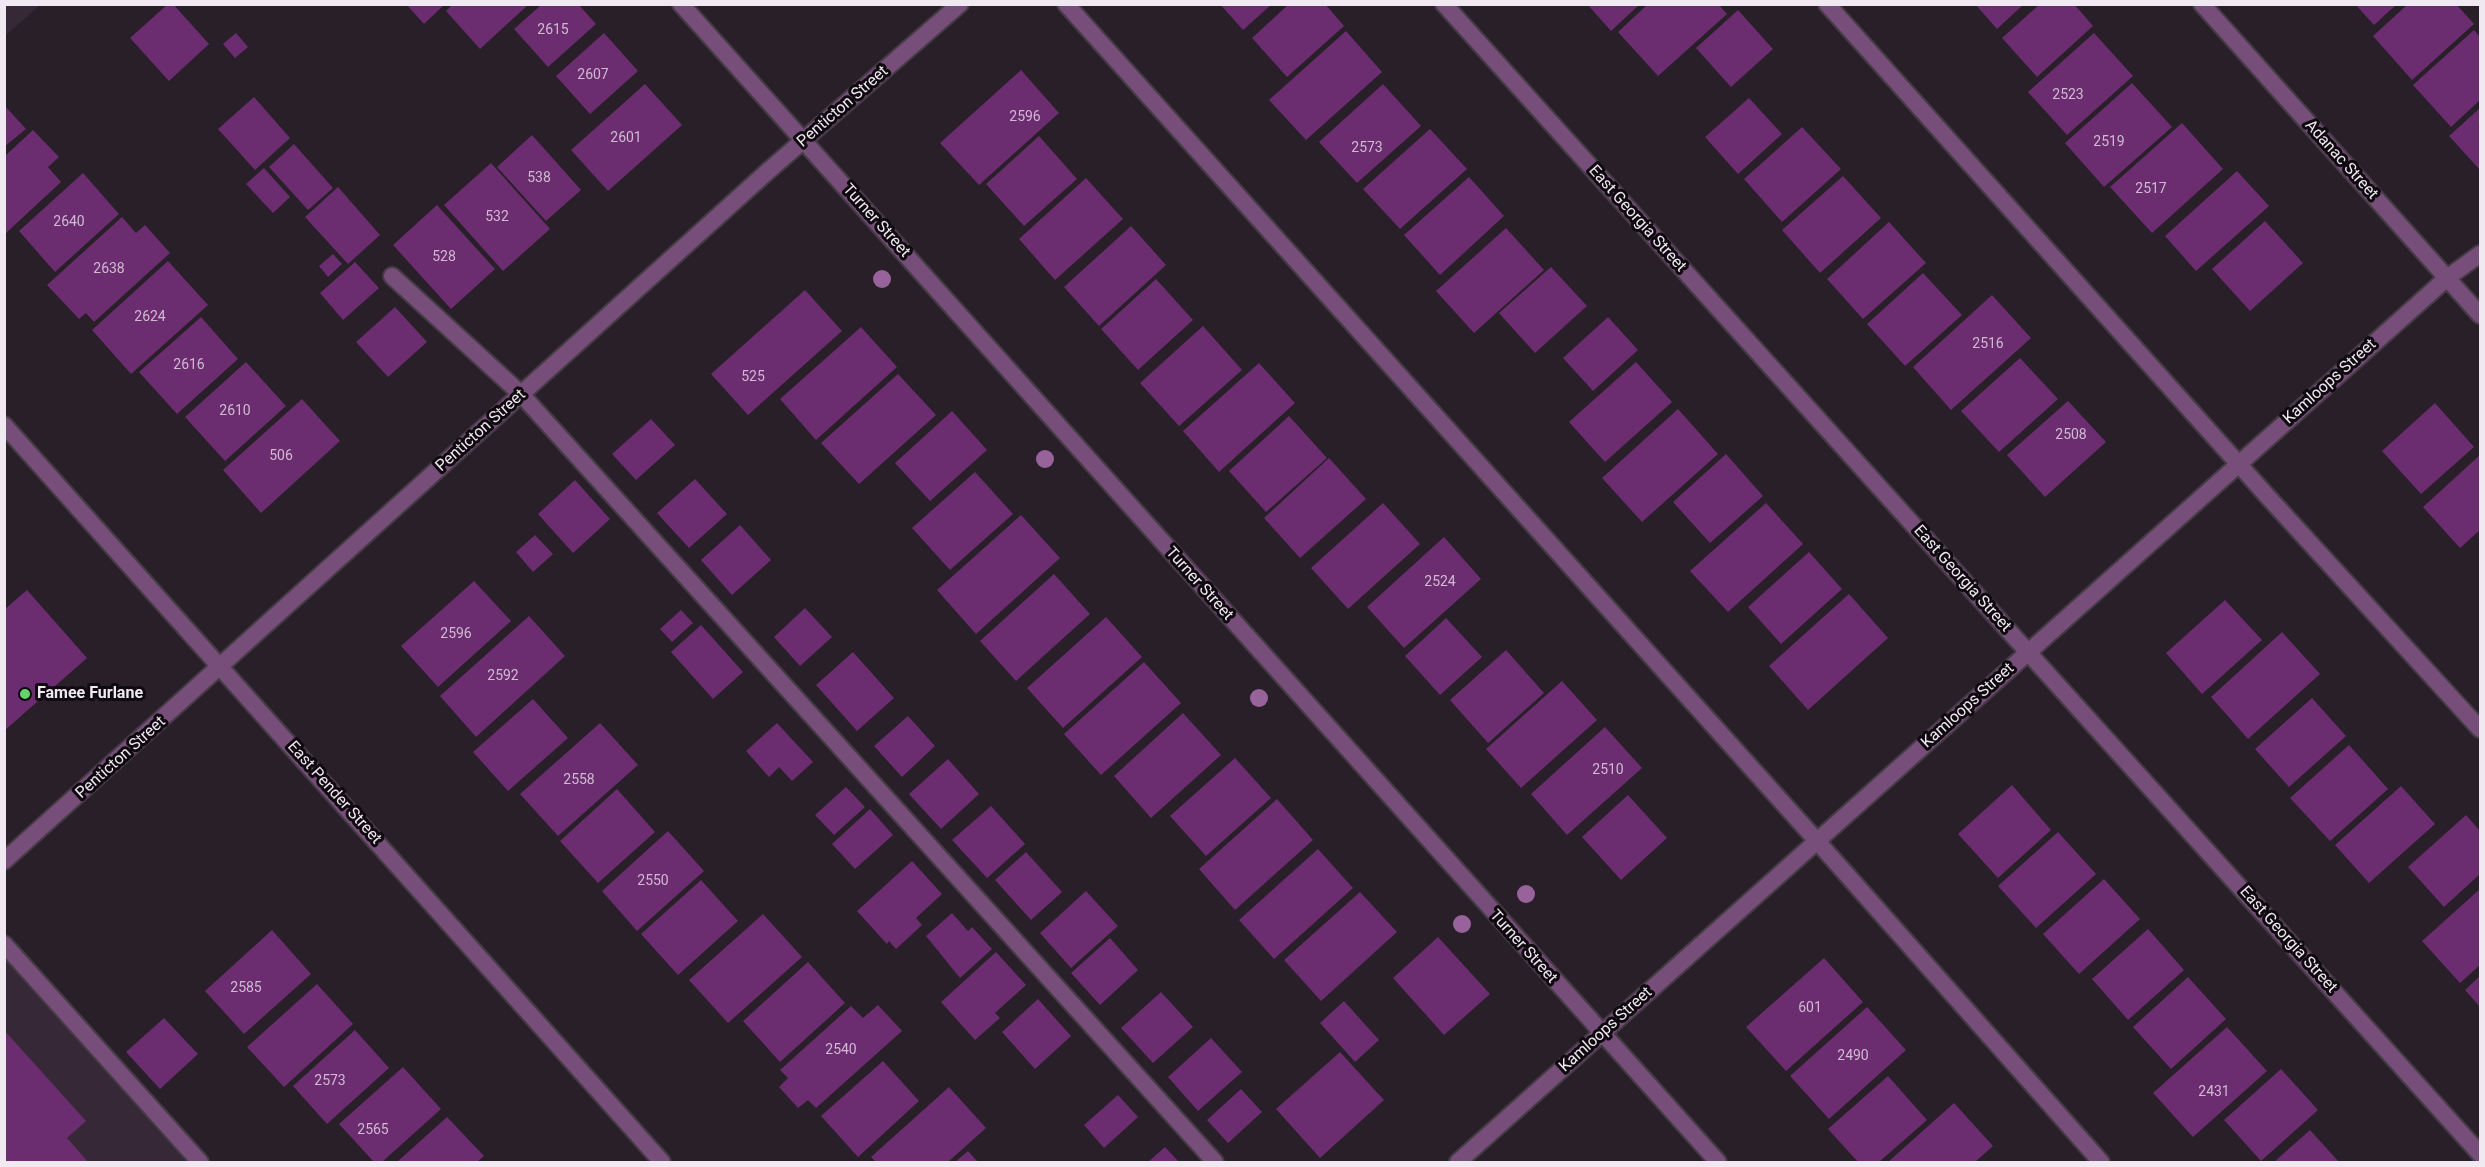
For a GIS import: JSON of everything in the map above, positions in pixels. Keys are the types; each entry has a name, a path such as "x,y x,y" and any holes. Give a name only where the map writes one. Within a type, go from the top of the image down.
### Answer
{"street":[{"name":"Turner Street","path":"681,4 1718,1162"},
{"name":"Penticton Street","path":"4,861 222,667 521,394 960,4"},
{"path":"1066,4 1817,841 2101,1162"},
{"name":"East Georgia Street","path":"1444,4 2481,1154"},
{"path":"1827,4 2239,464 2481,729"},
{"name":"Adanac Street","path":"2202,4 2481,315"},
{"name":"Kamloops Street","path":"1458,1162 2447,278 2481,254"},
{"path":"392,276 521,394 1215,1162"},
{"name":"East Pender Street","path":"4,425 662,1162"},
{"path":"4,944 200,1162"}],"shaded area":[{"path":"5,4 40,4 40,5 5,36"},
{"path":"5,958 192,1162 5,1162"}],"building":[{"path":"168,4 173,4 209,44 169,81 130,38"},
{"path":"406,4 445,4 424,24"},
{"path":"453,4 529,4 480,49 446,11"},
{"path":"1220,4 1272,4 1243,30"},
{"path":"1289,4 1325,4 1344,26 1287,77 1252,38"},
{"path":"1587,4 1640,4 1611,31"},
{"path":"1648,4 1718,4 1727,14 1658,76 1618,32"},
{"path":"1975,4 2024,4 1997,29"},
{"path":"2040,4 2074,4 2093,26 2037,77 2002,38"},
{"path":"2355,4 2397,4 2374,25"},
{"path":"2408,4 2456,4 2474,24 2412,80 2373,36"},
{"path":"541,5 579,5 596,24 548,67 514,29"},
{"path":"1738,10 1773,49 1731,87 1696,48"},
{"path":"2474,30 2480,37 2480,100 2451,127 2413,85"},
{"path":"1346,31 1382,72 1306,140 1269,100"},
{"path":"236,33 248,47 235,58 223,44"},
{"path":"604,33 638,71 590,114 556,76"},
{"path":"2094,33 2133,76 2067,135 2028,92"},
{"path":"1021,70 1059,113 979,185 940,143"},
{"path":"2132,83 2172,127 2104,187 2065,143"},
{"path":"645,84 682,125 608,191 571,150"},
{"path":"1383,84 1421,126 1357,183 1319,142"},
{"path":"254,97 290,138 255,170 218,129"},
{"path":"1749,98 1782,134 1738,174 1705,137"},
{"path":"4,105 26,129 4,147"},
{"path":"2480,108 2480,170 2449,136"},
{"path":"2182,123 2223,169 2152,233 2110,187"},
{"path":"1802,127 1841,169 1782,222 1744,179"},
{"path":"1430,129 1467,169 1400,229 1363,189"},
{"path":"33,130 59,157 48,167 61,182 5,234 5,156"},
{"path":"532,135 581,190 546,221 497,167"},
{"path":"1039,136 1077,179 1024,226 986,184"},
{"path":"294,144 333,188 308,210 269,167"},
{"path":"491,163 550,229 503,271 444,205"},
{"path":"264,168 290,197 273,213 246,184"},
{"path":"2237,171 2269,206 2196,271 2165,236"},
{"path":"83,173 119,214 55,272 19,231"},
{"path":"1843,176 1881,218 1820,273 1782,230"},
{"path":"1469,177 1504,216 1440,275 1404,235"},
{"path":"1086,178 1123,219 1055,280 1019,239"},
{"path":"338,187 380,235 348,264 305,217"},
{"path":"437,205 495,269 451,309 393,245"},
{"path":"122,217 136,233 145,225 170,253 94,322 86,313 79,319 47,285"},
{"path":"2265,221 2303,263 2250,311 2212,269"},
{"path":"1889,222 1926,263 1863,319 1827,279"},
{"path":"1131,226 1166,265 1099,326 1064,287"},
{"path":"1506,228 1544,270 1474,333 1436,291"},
{"path":"333,254 342,264 328,277 319,266"},
{"path":"168,261 208,305 131,374 92,330"},
{"path":"355,262 379,288 343,320 320,293"},
{"path":"1551,267 1587,306 1535,353 1499,313"},
{"path":"1923,273 1962,315 1905,366 1867,324"},
{"path":"1156,279 1193,320 1138,370 1101,329"},
{"path":"805,290 842,331 748,415 711,374"},
{"path":"1992,295 2031,338 1951,410 1913,367"},
{"path":"395,307 427,342 388,377 356,342"},
{"path":"201,317 238,359 177,414 139,372"},
{"path":"1608,317 1638,350 1593,391 1563,358"},
{"path":"1203,326 1242,370 1179,426 1140,383"},
{"path":"861,327 897,367 816,440 780,399"},
{"path":"2020,358 2058,399 1999,452 1961,411"},
{"path":"246,362 286,406 225,461 185,417"},
{"path":"1636,362 1672,402 1605,462 1569,422"},
{"path":"1259,363 1295,403 1219,472 1183,431"},
{"path":"898,374 936,415 859,484 821,443"},
{"path":"302,399 340,441 261,513 223,470"},
{"path":"2068,401 2106,442 2045,497 2007,455"},
{"path":"2435,403 2474,447 2421,494 2382,451"},
{"path":"1678,409 1718,454 1642,522 1602,478"},
{"path":"952,411 987,450 930,501 895,463"},
{"path":"1289,416 1327,458 1266,512 1229,471"},
{"path":"651,419 675,445 636,480 612,454"},
{"path":"1726,454 1763,496 1710,543 1673,502"},
{"path":"2480,455 2480,530 2460,548 2423,507"},
{"path":"1329,458 1366,499 1300,558 1264,518"},
{"path":"975,472 1013,514 950,570 912,528"},
{"path":"695,479 727,514 689,548 657,513"},
{"path":"575,480 610,519 573,553 538,514"},
{"path":"1383,503 1420,544 1348,609 1311,568"},
{"path":"1766,503 1803,544 1728,612 1690,571"},
{"path":"1021,515 1060,558 976,634 937,590"},
{"path":"740,525 771,560 732,595 701,560"},
{"path":"535,535 553,554 533,572 516,552"},
{"path":"1444,537 1481,579 1404,648 1367,607"},
{"path":"1809,552 1842,589 1781,644 1748,607"},
{"path":"1054,574 1090,614 1016,681 980,641"},
{"path":"474,581 511,621 438,687 401,646"},
{"name":"Famee Furlane","path":"27,590 87,658 4,731 4,610"},
{"path":"1849,594 1888,638 1808,710 1769,666"},
{"path":"2225,600 2262,640 2202,694 2166,653"},
{"path":"805,608 832,637 800,666 774,637"},
{"path":"681,610 693,623 672,642 660,629"},
{"path":"529,616 565,656 476,737 440,696"},
{"path":"1106,617 1142,657 1063,728 1027,688"},
{"path":"1446,618 1482,657 1440,695 1405,656"},
{"path":"701,625 743,672 713,699 671,652"},
{"path":"2282,632 2320,674 2248,739 2211,697"},
{"path":"1506,650 1544,693 1488,743 1450,700"},
{"path":"853,652 894,698 857,731 816,685"},
{"path":"1144,662 1181,703 1101,775 1064,734"},
{"path":"1562,681 1597,720 1521,788 1486,749"},
{"path":"2312,698 2346,736 2289,787 2255,749"},
{"path":"533,699 568,738 508,791 473,752"},
{"path":"1183,713 1221,755 1151,818 1114,776"},
{"path":"908,716 935,746 902,777 874,746"},
{"path":"600,723 638,765 558,836 520,794"},
{"path":"777,723 813,762 792,781 779,767 769,777 746,751"},
{"path":"1605,727 1642,768 1567,835 1531,794"},
{"path":"2349,745 2388,789 2330,841 2290,798"},
{"path":"1235,758 1271,798 1206,856 1170,816"},
{"path":"948,759 979,794 941,829 909,794"},
{"path":"2012,785 2051,830 1998,878 1958,834"},
{"path":"2401,786 2435,824 2369,883 2335,845"},
{"path":"846,787 865,807 834,835 815,815"},
{"path":"617,789 655,832 598,883 560,841"},
{"path":"1628,795 1667,838 1621,880 1582,837"},
{"path":"1277,799 1313,840 1235,910 1199,869"},
{"path":"991,806 1025,844 987,878 952,840"},
{"path":"870,809 893,835 855,869 832,844"},
{"path":"2466,815 2480,831 2480,874 2444,907 2408,867"},
{"path":"668,831 704,871 637,931 602,891"},
{"path":"2058,832 2096,874 2036,928 1998,886"},
{"path":"1318,849 1353,888 1274,959 1239,920"},
{"path":"1026,852 1062,892 1031,920 995,880"},
{"path":"912,861 942,894 916,918 922,925 896,949 889,941 887,944 857,911"},
{"path":"2104,879 2140,919 2079,974 2043,934"},
{"path":"701,880 738,921 678,975 641,934"},
{"path":"2480,889 2480,965 2460,983 2422,941"},
{"path":"1086,891 1118,926 1071,968 1040,933"},
{"path":"1360,892 1397,932 1321,1001 1284,960"},
{"path":"952,913 968,931 972,927 992,949 960,978 926,936"},
{"path":"763,914 802,957 728,1023 689,980"},
{"path":"2148,929 2184,970 2128,1020 2092,979"},
{"path":"272,930 311,974 244,1034 205,991"},
{"path":"1438,937 1490,994 1444,1035 1393,978"},
{"path":"1110,938 1138,970 1100,1005 1071,973"},
{"path":"996,952 1026,985 995,1013 1000,1018 975,1040 941,1002"},
{"path":"1824,958 1863,1002 1786,1071 1746,1027"},
{"path":"808,962 845,1003 780,1062 743,1021"},
{"path":"2480,976 2480,1007 2465,990"},
{"path":"2188,977 2226,1019 2171,1069 2133,1027"},
{"path":"317,984 353,1024 284,1087 247,1047"},
{"path":"1161,992 1193,1027 1153,1063 1121,1028"},
{"path":"1038,999 1071,1036 1035,1069 1002,1032"},
{"path":"1344,1001 1379,1040 1355,1062 1320,1023"},
{"path":"878,1005 902,1031 816,1108 808,1100 798,1108 779,1087 788,1078 780,1070 851,1006 863,1018"},
{"path":"1867,1007 1906,1050 1829,1119 1790,1076"},
{"path":"164,1018 198,1054 160,1089 126,1052"},
{"path":"2227,1027 2267,1071 2193,1137 2153,1093"},
{"path":"4,1030 86,1121 67,1138 88,1162 4,1162"},
{"path":"355,1030 389,1068 327,1124 293,1086"},
{"path":"1211,1038 1242,1072 1198,1111 1168,1077"},
{"path":"1340,1052 1384,1100 1320,1158 1276,1109"},
{"path":"883,1061 919,1101 858,1157 821,1116"},
{"path":"403,1067 441,1109 382,1162 374,1162 339,1124"},
{"path":"2281,1069 2318,1110 2261,1161 2224,1120"},
{"path":"1888,1076 1927,1120 1879,1162 1858,1162 1828,1129"},
{"path":"949,1087 986,1128 948,1162 876,1162 871,1157"},
{"path":"1241,1089 1262,1112 1228,1143 1207,1120"},
{"path":"1118,1095 1138,1117 1104,1148 1084,1125"},
{"path":"1954,1103 1993,1146 1975,1162 1888,1162"},
{"path":"447,1117 484,1156 477,1162 397,1162"},
{"path":"2310,1130 2339,1162 2274,1162"},
{"path":"1165,1147 1179,1162 1148,1162"},
{"path":"968,1151 978,1162 955,1162"}],"place":[{"name":"Famee Furlane","path":"25,694"}]}
